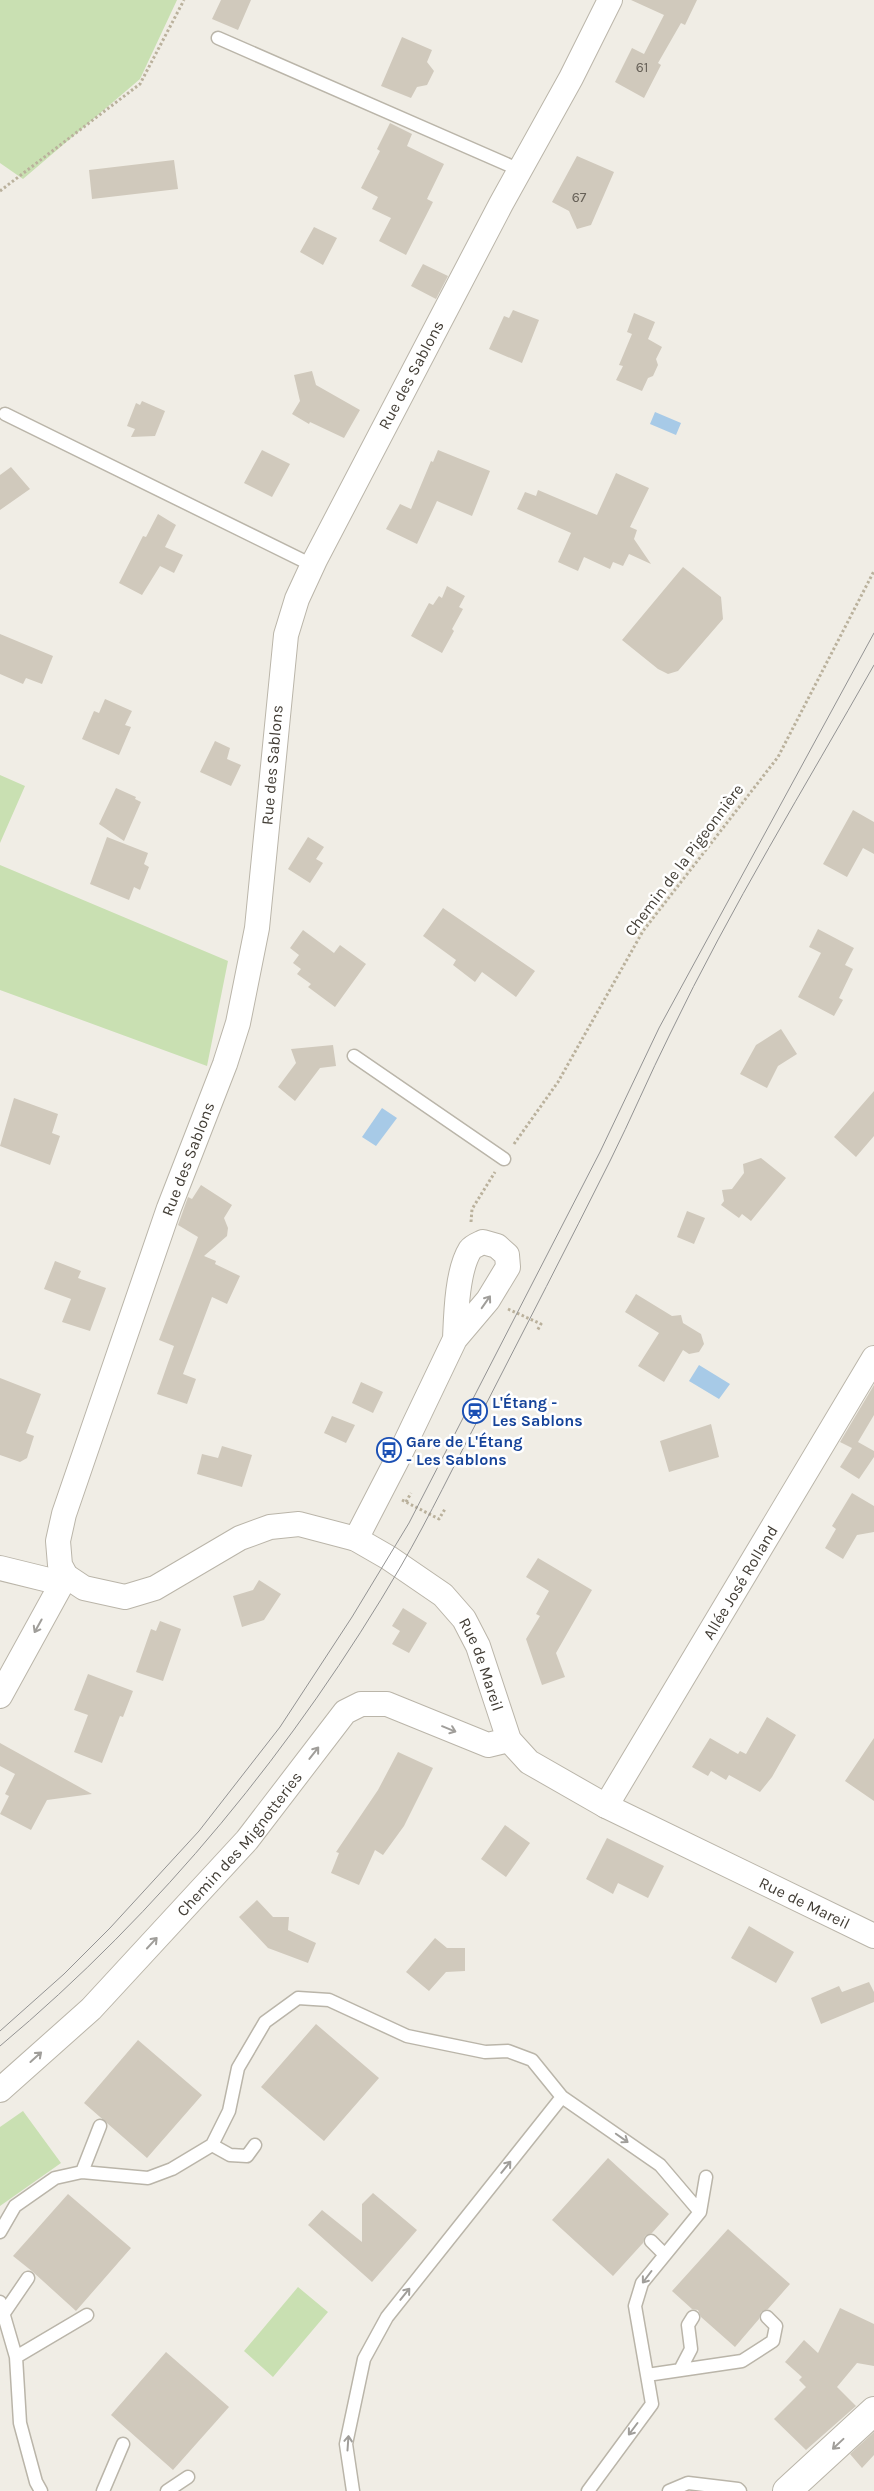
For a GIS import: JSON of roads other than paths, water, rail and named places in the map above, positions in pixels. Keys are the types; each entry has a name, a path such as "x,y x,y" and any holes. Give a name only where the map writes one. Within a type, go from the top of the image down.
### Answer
{"street":[{"name":"Rue des Sablons","path":"63,1579 58,1541 64,1514 169,1208 225,1064 238,1023 257,928 286,635 297,599 312,565 520,170 571,78 610,0"},
{"path":"356,1539 455,1339 485,1304 508,1267 507,1255 496,1246 483,1242 471,1248 459,1293 455,1339"},
{"name":"Allée José Rolland","path":"606,1806 874,1358"},
{"name":"Rue de Mareil","path":"0,1568 63,1579 84,1588 125,1597 155,1588 240,1538 270,1527 299,1524 356,1539 389,1558 443,1595 464,1619 478,1646 509,1740 529,1762 606,1806 874,1936"},
{"path":"0,1696 63,1579"},
{"name":"Chemin des Mignotteries","path":"0,2090 91,2009 247,1840 345,1712 361,1704 387,1704 488,1745 509,1740"},
{"path":"787,2491 874,2411"}],"lane":[{"path":"218,38 520,170"},
{"path":"5,414 312,565"},
{"path":"354,1056 504,1159"},
{"path":"0,2232 15,2206 55,2178 82,2172 148,2178 172,2169 212,2145 229,2111 238,2068 265,2022 298,1998 329,2000 407,2036 485,2052 508,2051 532,2060 562,2097 660,2165 700,2212"},
{"path":"353,2491 346,2444 364,2359 387,2317 562,2097"},
{"path":"82,2172 100,2126"},
{"path":"212,2145 230,2155 247,2156 255,2145"},
{"path":"588,2491 652,2404 635,2306 642,2283 700,2212 706,2177"},
{"path":"651,2241 665,2254"},
{"path":"28,2278 2,2307 16,2357 20,2423 36,2482 41,2491"},
{"path":"16,2357 87,2315"},
{"path":"680,2370 690,2349 688,2325 693,2317"},
{"path":"647,2375 742,2362 773,2341 776,2326 768,2317"},
{"path":"103,2491 123,2444"},
{"path":"167,2491 188,2477"},
{"path":"669,2491 688,2483 740,2491"}],"water":[{"path":"655,412 681,423 676,435 650,424"},
{"path":"382,1108 397,1118 376,1146 362,1137"},
{"path":"699,1365 730,1384 719,1399 689,1381"}],"tram line":[{"path":"0,2031 64,1974 110,1928 199,1831 280,1727 352,1617 409,1523 600,1152 659,1028 874,633"},
{"path":"0,2046 59,1994 170,1883 270,1762 317,1698 360,1633 401,1566 432,1509 618,1145 693,987 769,848 874,665"}],"place":[{"name":"L'Étang - Les Sablons","path":"475,1411"},
{"name":"Gare de L'Étang - Les Sablons","path":"389,1450"}]}
